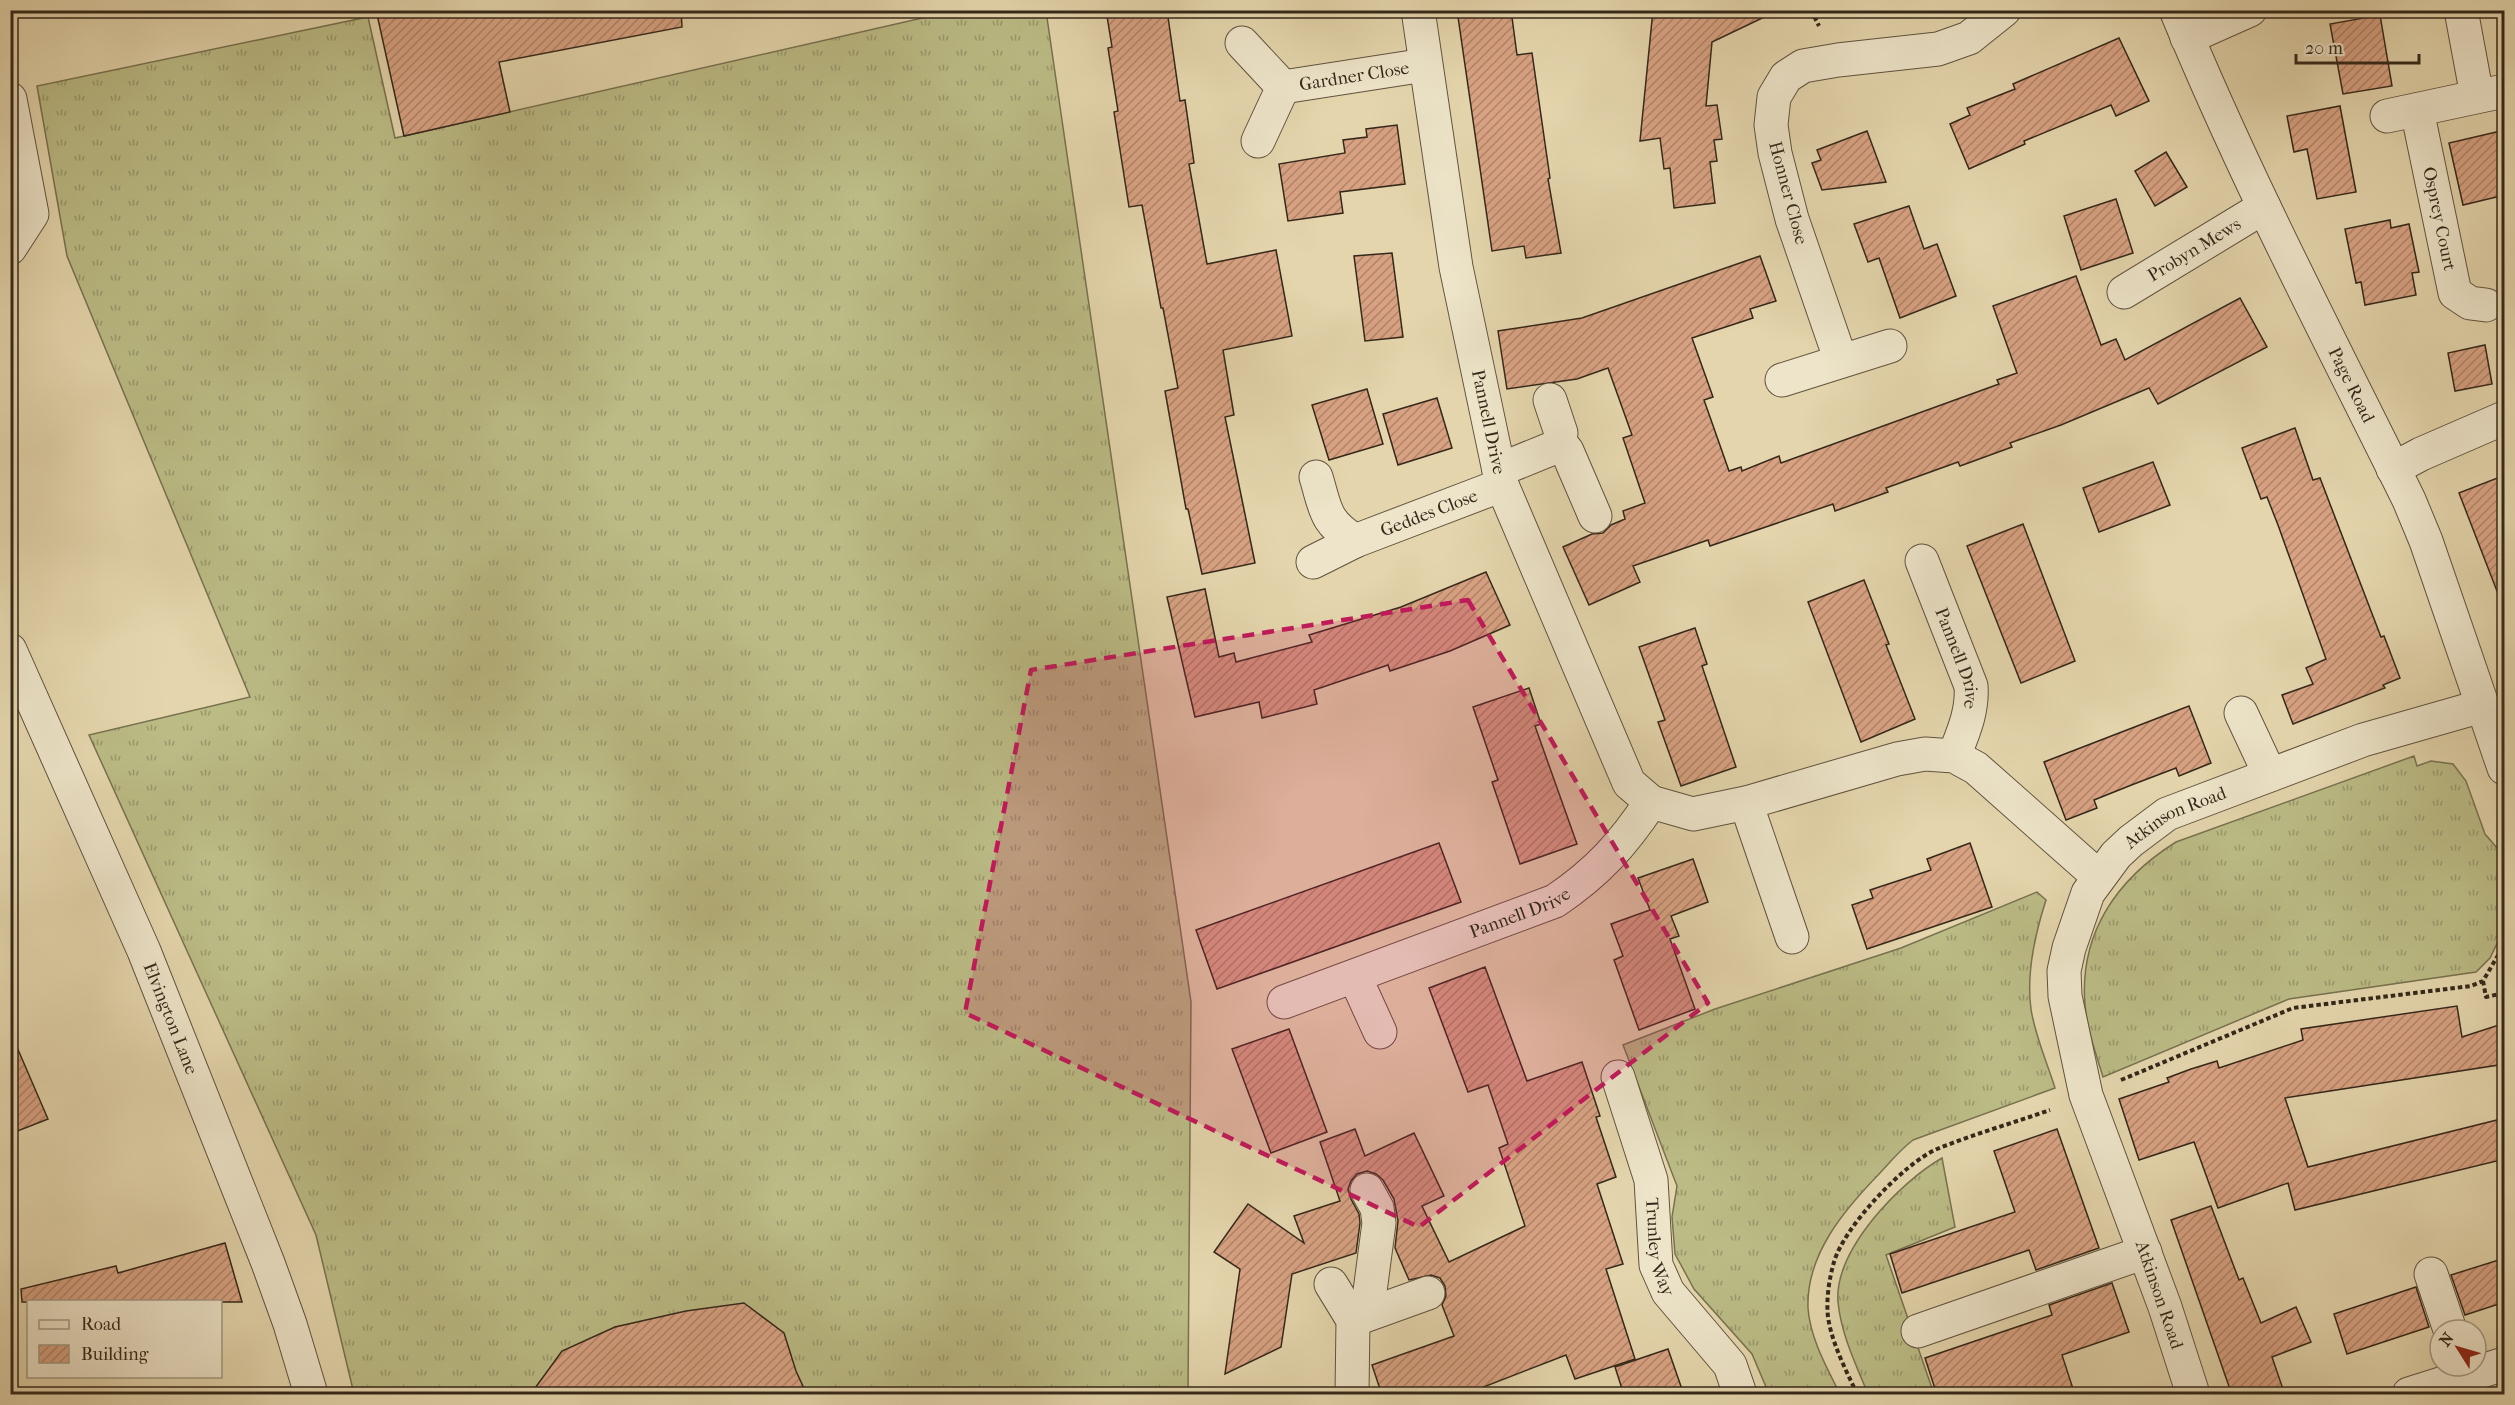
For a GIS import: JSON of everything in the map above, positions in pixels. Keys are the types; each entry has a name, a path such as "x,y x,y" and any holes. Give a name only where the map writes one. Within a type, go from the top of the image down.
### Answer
{"street":[{"name":"Pannell Drive","path":"1418,10 1456,267 1500,477 1629,783 1651,802 1694,814 1746,803 1897,759 1925,754 1954,756 1976,768 2099,878"},
{"name":"Honner Close","path":"1841,361 1792,219 1775,153 1771,125 1774,97 1786,77 1803,66 1938,49 1969,38 2004,10"},
{"path":"2182,24 2250,10"},
{"path":"2462,10 2491,94"},
{"name":"Page Road","path":"2182,24 2264,207 2393,469 2426,542 2505,768"},
{"name":"Gardner Close","path":"1242,44 1283,87"},
{"name":"Gardner Close","path":"1283,87 1425,65"},
{"name":"Gardner Close","path":"1258,141 1283,87"},
{"name":"Osprey Court","path":"2486,305 2470,303 2455,293 2402,113 2491,94"},
{"path":"10,99 32,214 10,248"},
{"name":"Probyn Mews","path":"2124,292 2264,207"},
{"path":"1782,380 1890,346"},
{"path":"1550,400 1561,433 1558,446 1563,446 1567,451 1594,516"},
{"path":"2393,469 2421,454 2505,418"},
{"name":"Geddes Close","path":"1313,562 1500,477 1558,446"},
{"path":"1316,477 1330,522 1338,531 1355,541"},
{"name":"Pannell Drive","path":"1922,561 1971,686 1972,700 1969,716 1954,756"},
{"name":"Elvington Lane","path":"10,650 144,951 268,1263 290,1324 311,1395"},
{"name":"Atkinson Road","path":"2193,1395 2165,1307 2086,1095 2065,996 2064,971 2080,910 2088,893 2099,878 2131,841 2168,814 2363,740 2482,706"},
{"path":"2241,713 2270,775"},
{"name":"Pannell Drive","path":"1284,1002 1555,901 1584,882 1613,855 1651,802"},
{"path":"1746,803 1792,937"},
{"path":"1355,977 1380,1032"},
{"name":"Trunley Way","path":"1618,1077 1651,1180 1656,1265 1668,1292 1730,1365 1740,1395"},
{"path":"1352,1395 1360,1317 1379,1223 1377,1208 1367,1190"},
{"path":"1918,1331 2145,1252"},
{"path":"2431,1274 2446,1318"},
{"path":"1331,1284 1360,1317"},
{"path":"1360,1317 1428,1293"},
{"path":"2488,1367 2505,1364"},
{"path":"2409,1395 2448,1378"}],"path":[{"path":"1857,1395 1833,1336 1828,1316 1828,1297 1834,1262 1846,1236 1863,1214 1897,1178 1936,1150 2086,1095 2293,1008 2471,986 2483,981 2505,945"},
{"path":"2483,981 2486,997 2505,993"}],"highlighted area":[{"path":"1468,600 1708,1003 1419,1227 965,1013 1031,670"}],"green space":[{"path":"953,11 1046,11 1191,1002 1188,1394 354,1394 316,1235 89,735 250,697 67,256 37,86 368,17 395,138"},
{"path":"2414,756 2417,766 2431,761 2453,764 2466,781 2485,834 2504,856 2504,929 2490,958 2476,972 2289,999 2103,1077 2086,1014 2085,979 2088,954 2106,910 2136,873 2176,842"},
{"path":"2037,892 2046,900 2032,954 2031,1009 2038,1039 2055,1088 1913,1140 1892,1160 1841,1217 1813,1269 1809,1288 1809,1319 1820,1352 1840,1394 1769,1394 1752,1354 1694,1289 1675,1254 1672,1217 1677,1186 1623,1045 1715,1009 1901,948"},
{"path":"1942,1158 1955,1227 1886,1255 1934,1394 1868,1394 1842,1326 1838,1302 1840,1282 1847,1261 1858,1240 1873,1220 1907,1183"}],"building":[{"path":"376,10 681,10 682,27 499,62 510,112 404,136"},
{"path":"1106,10 1167,10 1180,101 1185,100 1194,163 1189,164 1207,264 1276,250 1292,336 1223,350 1234,415 1225,417 1255,563 1202,574 1188,509 1186,509 1165,391 1178,388 1163,308 1161,308 1142,205 1129,207 1114,112 1118,111 1108,48 1112,47"},
{"path":"1457,10 1511,10 1517,55 1532,53 1550,178 1548,179 1561,253 1526,258 1524,246 1492,251"},
{"path":"1653,10 1779,10 1712,42 1706,106 1717,105 1722,139 1714,140 1717,161 1710,162 1715,203 1674,208 1670,168 1664,169 1660,138 1640,141"},
{"path":"2380,15 2392,86 2343,94 2330,24"},
{"path":"2119,38 2149,101 2116,116 2111,105 2024,141 2025,144 1969,169 1950,124 1970,115 1967,108 2015,89 2013,84"},
{"path":"2340,106 2356,192 2317,199 2307,149 2294,152 2287,116"},
{"path":"1397,125 1405,184 1340,192 1343,213 1288,221 1279,164 1345,153 1343,140 1367,137 1366,129"},
{"path":"2505,130 2505,195 2463,205 2449,143"},
{"path":"1867,131 1886,182 1822,190 1812,163 1821,160 1817,150"},
{"path":"2166,152 2187,187 2155,206 2135,171"},
{"path":"2116,199 2133,253 2081,270 2064,216"},
{"path":"1909,206 1924,249 1937,244 1956,296 1900,318 1879,258 1868,262 1854,224"},
{"path":"2390,220 2391,228 2409,224 2419,272 2412,273 2416,295 2365,305 2361,282 2356,283 2345,229"},
{"path":"1392,253 1403,337 1365,341 1354,256"},
{"path":"1760,256 1776,301 1750,309 1753,318 1692,338 1713,397 1704,400 1729,471 1741,467 1742,471 1779,456 1781,463 1999,384 1997,380 2017,373 1993,306 2076,276 2101,345 2116,339 2125,360 2240,298 2267,347 2158,404 2149,388 2061,425 2010,443 2012,447 1960,466 1958,462 1886,488 1888,492 1835,511 1833,504 1710,546 1708,540 1633,566 1640,582 1589,605 1563,547 1592,534 1603,533 1611,525 1625,519 1623,511 1645,503 1623,438 1632,435 1608,368 1577,379 1507,389 1498,331 1582,318"},
{"path":"2485,345 2492,384 2455,391 2448,353"},
{"path":"1367,389 1383,444 1329,460 1312,405"},
{"path":"1437,398 1452,448 1398,465 1383,414"},
{"path":"2295,428 2313,480 2320,478 2381,637 2384,636 2400,678 2383,685 2385,688 2293,724 2282,695 2313,684 2306,668 2326,659 2267,497 2261,499 2242,448"},
{"path":"2153,462 2170,505 2099,532 2083,488"},
{"path":"2505,475 2505,604 2502,604 2459,493"},
{"path":"2023,524 2075,661 2021,683 1967,546"},
{"path":"1486,572 1510,625 1450,651 1390,671 1388,665 1314,690 1317,704 1262,718 1259,702 1195,717 1167,597 1205,589 1219,657 1234,653 1236,662 1312,642 1309,635 1401,607"},
{"path":"1864,580 1915,719 1861,742 1808,602"},
{"path":"1695,628 1707,664 1702,666 1736,767 1681,786 1658,722 1665,720 1639,647"},
{"path":"1529,688 1541,724 1535,726 1577,844 1520,864 1492,782 1498,780 1473,707"},
{"path":"2189,706 2211,763 2179,776 2176,768 2134,784 2094,800 2097,808 2066,820 2044,762"},
{"path":"1439,843 1461,902 1217,989 1196,930"},
{"path":"1970,843 1992,907 1867,949 1852,905 1873,898 1870,890 1931,870 1927,859"},
{"path":"1693,859 1708,902 1671,916 1679,936 1670,939 1695,1009 1639,1030 1614,960 1623,956 1611,924 1650,910 1638,878"},
{"path":"1485,967 1527,1081 1582,1062 1600,1116 1596,1117 1616,1177 1597,1184 1623,1264 1606,1269 1635,1359 1575,1379 1566,1355 1463,1395 1382,1395 1372,1365 1454,1336 1442,1305 1446,1296 1445,1286 1440,1278 1431,1275 1409,1280 1395,1248 1398,1221 1394,1199 1383,1180 1367,1171 1357,1174 1348,1189 1359,1214 1356,1253 1292,1274 1281,1347 1225,1374 1240,1269 1214,1252 1248,1204 1304,1243 1294,1216 1340,1201 1320,1142 1355,1129 1365,1156 1414,1133 1444,1196 1422,1206 1449,1262 1525,1226 1499,1148 1508,1144 1488,1085 1468,1092 1429,988"},
{"path":"2457,1006 2462,1037 2505,1023 2505,1064 2285,1098 2308,1167 2505,1118 2505,1159 2295,1210 2288,1183 2218,1208 2194,1142 2139,1160 2119,1099 2169,1082 2167,1078 2191,1069 2217,1061 2219,1068 2303,1040 2301,1029"},
{"path":"1289,1029 1327,1132 1271,1153 1232,1049"},
{"path":"10,1031 48,1119 10,1134"},
{"path":"2057,1129 2099,1248 2036,1270 2029,1250 1902,1293 1890,1254 2015,1212 1994,1151"},
{"path":"2211,1206 2239,1280 2243,1278 2261,1323 2296,1307 2311,1342 2272,1357 2285,1395 2232,1395 2171,1220"},
{"path":"225,1243 242,1302 222,1302 222,1300 27,1300 27,1302 22,1302 21,1289 116,1266 118,1273"},
{"path":"2505,1258 2505,1302 2465,1315 2451,1275"},
{"path":"2112,1283 2129,1332 2062,1355 2075,1395 1937,1395 1925,1358 2052,1315 2049,1305"},
{"path":"2416,1287 2428,1327 2347,1354 2334,1314"},
{"path":"744,1303 784,1333 796,1371 807,1395 530,1395 562,1351 615,1327 686,1311"},
{"path":"1668,1349 1684,1395 1624,1395 1615,1367"}]}
